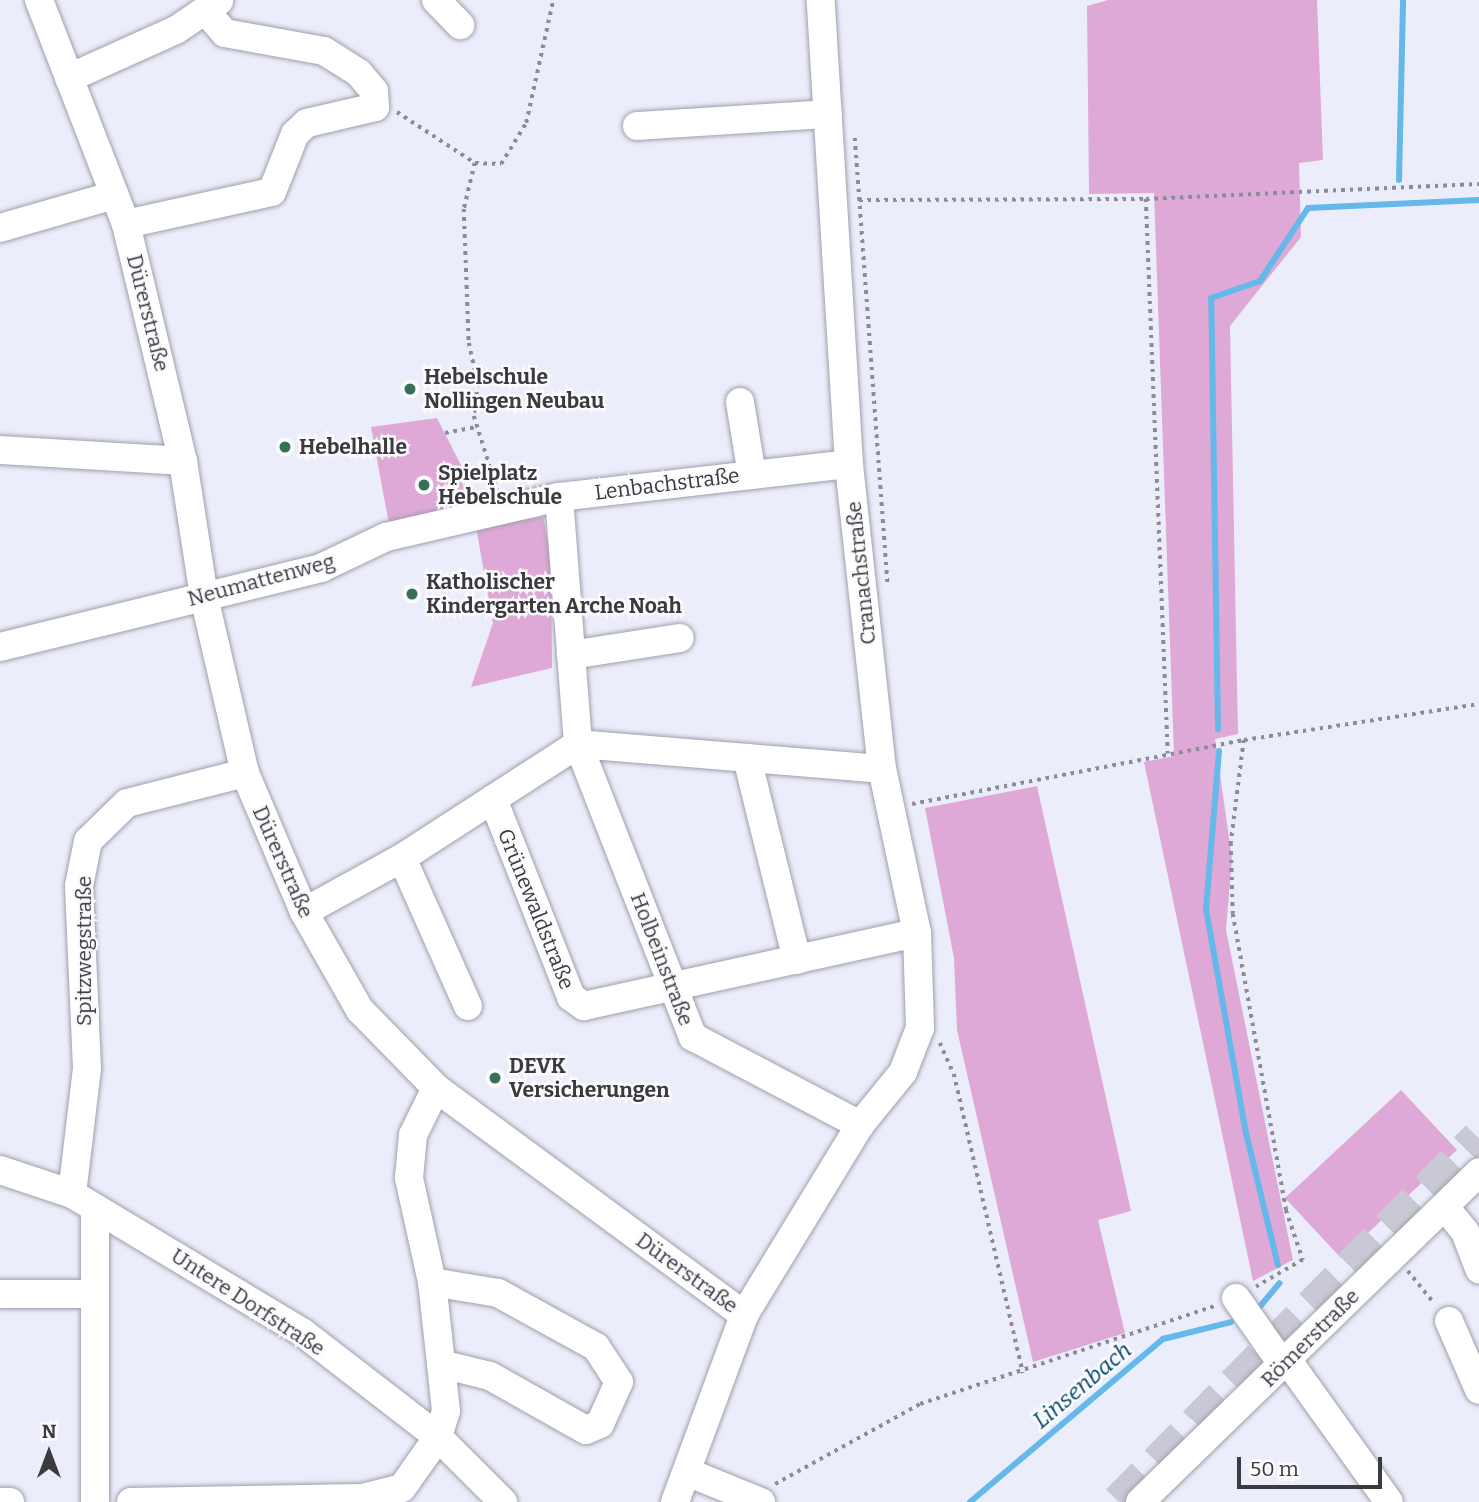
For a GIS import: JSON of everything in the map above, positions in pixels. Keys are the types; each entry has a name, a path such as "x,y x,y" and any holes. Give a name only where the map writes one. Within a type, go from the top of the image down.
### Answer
{"street":[{"name":"Dürerstraße","path":"39,0 125,224 183,461 204,597 245,773 304,912 360,1010 436,1088 744,1315"},
{"path":"436,0 460,25"},
{"name":"Cranachstraße","path":"821,0 828,114 847,200 849,464 882,769 908,805 917,933 933,1032"},
{"path":"69,78 213,6 225,33 324,51 359,74 374,91 375,107"},
{"name":"Dürerstraße","path":"125,224 272,192 295,134 307,122 375,107"},
{"path":"637,126 828,114"},
{"path":"0,228 114,195"},
{"path":"740,402 752,475"},
{"path":"0,450 183,461"},
{"name":"Lenbachstraße","path":"559,497 849,464"},
{"path":"559,497 578,744 882,769"},
{"name":"Neumattenweg","path":"0,647 321,568 386,537 559,497"},
{"path":"571,655 680,638"},
{"name":"Grünewaldstraße","path":"304,912 402,858 578,744"},
{"name":"Holbeinstraße","path":"578,744 692,1037 860,1125"},
{"path":"747,758 797,960"},
{"name":"Spitzwegstraße","path":"95,1502 91,1294 84,1201 87,1069 79,887 88,841 127,803 245,773"},
{"name":"Grünewaldstraße","path":"493,799 571,997 584,1006 674,990 917,933"},
{"path":"402,858 468,1006"},
{"path":"675,1502 744,1315 860,1125 933,1032"},
{"path":"131,1502 362,1498 402,1488 438,1437 446,1411 432,1282 409,1178 413,1135 436,1088"},
{"name":"Untere Dorfstraße","path":"0,1170 84,1201 302,1332 438,1437 502,1502"},
{"name":"Römerstraße","path":"1140,1502 1286,1363 1479,1172"},
{"path":"1445,1207 1465,1233 1479,1269"},
{"path":"432,1282 498,1293 596,1348 619,1382 600,1424 586,1430 490,1376 441,1364"},
{"path":"0,1294 91,1294"},
{"path":"1236,1298 1389,1502"},
{"path":"1449,1321 1479,1390"},
{"path":"687,1472 760,1501"},
{"path":"0,1502 10,1502"}],"path":[{"path":"375,107 412,120 475,163 501,164 526,123 554,0"},
{"path":"855,133 847,200 889,594"},
{"path":"475,163 464,209 478,427 505,511"},
{"path":"847,200 1146,199 1479,184"},
{"path":"1146,199 1168,754"},
{"path":"445,433 478,427"},
{"path":"908,805 1244,740 1479,704"},
{"path":"760,1501 811,1462 920,1404 1023,1373 1236,1298 1303,1260 1286,1210 1233,914 1231,844 1244,740"},
{"path":"933,1032 954,1074 1023,1373"},
{"path":"1395,1255 1449,1321"}],"shaded area":[{"path":"1108,0 1317,0 1323,160 1299,163 1301,237 1230,326 1238,734 1215,739 1232,859 1226,930 1293,1260 1253,1281 1144,762 1174,756 1154,193 1089,194 1087,6"},
{"name":"Spielplatz Hebelschule","path":"437,418 466,475 467,495 458,514 391,535 371,427"},
{"path":"543,517 551,560 552,668 471,687 493,623 476,527"},
{"path":"1037,786 1131,1211 1098,1220 1125,1333 1033,1362 957,1030 954,958 925,808"},
{"path":"1401,1090 1457,1150 1341,1258 1285,1198"}],"waterway":[{"path":"1399,180 1403,0"},
{"path":"1218,729 1211,298 1260,281 1308,208 1479,200"},
{"path":"1219,751 1206,909 1246,1133 1278,1265"},
{"path":"1257,1310 1280,1283"},
{"name":"Linsenbach","path":"970,1502 1163,1339 1231,1322"}],"tunnel":[{"path":"1119,1502 1479,1138"}],"place":[{"name":"Hebelschule Nollingen Neubau","path":"410,389"},
{"name":"Hebelhalle","path":"285,447"},
{"name":"Spielplatz Hebelschule","path":"424,485"},
{"name":"Katholischer Kindergarten Arche Noah","path":"412,594"},
{"name":"DEVK Versicherungen","path":"495,1078"}]}
